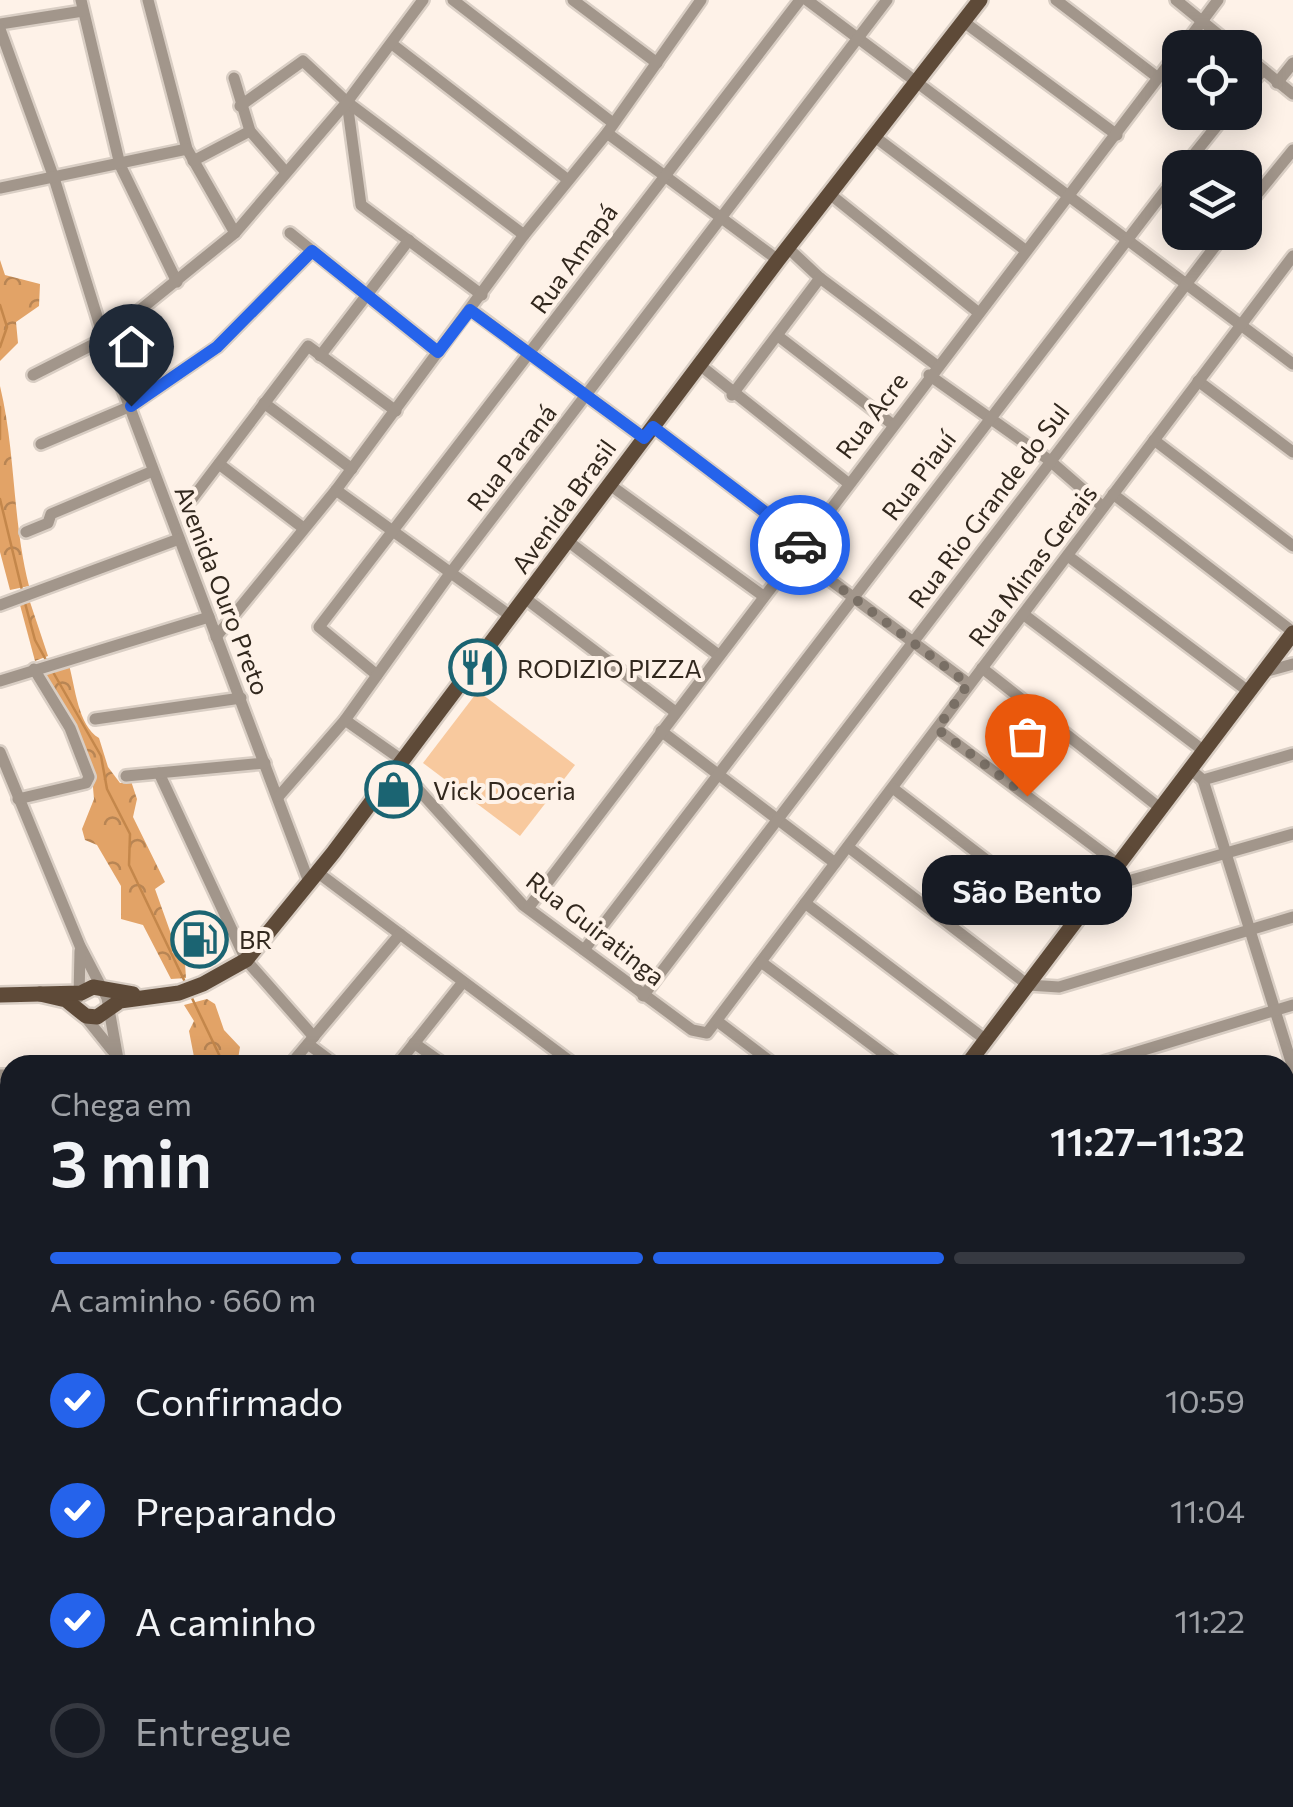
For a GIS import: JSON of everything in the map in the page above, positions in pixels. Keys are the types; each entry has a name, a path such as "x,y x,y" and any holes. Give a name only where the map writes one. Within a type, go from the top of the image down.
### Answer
{"main road":[{"name":"Avenida Brasil","path":"0,995 81,993 93,987 105,999 179,993 246,960 980,0"},
{"path":"975,1055 1160,808 1197,775 1204,752 1293,632"},
{"name":"Avenida Brasil","path":"40,994 66,1000 83,1014 97,1017 105,999"}],"street":[{"path":"148,0 190,155 234,233"},
{"path":"32,375 104,339 234,233 284,170 347,102 423,0"},
{"path":"453,0 610,128 660,176 820,278 1103,507"},
{"path":"573,0 657,63"},
{"path":"216,637 352,469 524,235 610,128 700,0"},
{"path":"803,0 918,81 1123,240 1293,364"},
{"name":"Rua Amapá","path":"376,675 319,628 532,352 660,176 803,0"},
{"name":"Rua Paraná","path":"279,796 345,720 450,572 724,218 886,0"},
{"path":"1056,0 1157,76"},
{"path":"1176,0 1215,30"},
{"name":"Rua Acre","path":"1196,30 1218,0"},
{"path":"0,26 82,5 120,165 177,282"},
{"path":"964,22 1117,135"},
{"name":"Avenida Ouro Preto","path":"0,26 54,178 104,339 216,637 313,877"},
{"path":"392,44 567,179"},
{"path":"240,106 303,60 347,102 524,235"},
{"path":"1277,82 1293,64"},
{"name":"Rua Acre","path":"528,906 716,654 1117,135 1162,70"},
{"path":"1263,70 1293,94"},
{"path":"234,78 250,132 284,170"},
{"path":"347,102 358,201 482,295"},
{"name":"Rua Piauí","path":"1197,150 1213,130"},
{"path":"0,188 190,155 250,132"},
{"path":"875,137 1025,250"},
{"path":"1262,188 1293,150"},
{"name":"Rua Piauí","path":"584,950 1162,192"},
{"path":"830,195 979,312"},
{"path":"290,233 438,352"},
{"path":"320,356 410,240"},
{"name":"Rua Rio Grande do Sul","path":"642,996 780,821 1049,460 1211,250"},
{"path":"41,444 131,406 217,347 312,251"},
{"name":"Rua Minas Gerais","path":"717,1020 1240,325 1291,264"},
{"path":"732,395 820,278"},
{"path":"470,310 532,352 586,396 649,433 803,541"},
{"path":"778,336 892,424"},
{"path":"192,499 308,346 396,411"},
{"path":"702,366 732,395 848,483"},
{"path":"1198,381 1293,452"},
{"path":"264,403 352,469"},
{"path":"1154,440 1293,546"},
{"path":"219,464 302,527"},
{"path":"26,532 48,523 51,514 153,472"},
{"path":"610,485 762,595"},
{"path":"336,490 512,617"},
{"path":"1113,494 1293,632"},
{"path":"0,605 179,539"},
{"path":"569,542 716,654"},
{"path":"794,553 968,684"},
{"path":"1068,556 1248,692"},
{"path":"526,598 674,711"},
{"path":"1023,614 1204,752"},
{"path":"0,681 209,617"},
{"path":"1264,672 1293,664"},
{"path":"18,799 86,783 87,768 42,666"},
{"path":"982,668 1160,808"},
{"path":"95,719 241,698"},
{"name":"Rua Guiratinga","path":"345,720 400,763 528,906 642,996 692,1030 706,1032 717,1020"},
{"path":"937,729 1118,864"},
{"path":"661,731 835,863"},
{"path":"0,752 105,999 117,1055"},
{"path":"1289,1055 1227,852 1197,775 1293,754"},
{"path":"126,776 265,762"},
{"path":"158,773 246,960 326,1055"},
{"path":"894,789 1071,925"},
{"path":"1100,888 1293,834"},
{"path":"848,847 1028,985 1059,988 1293,917"},
{"path":"313,877 400,934 562,1055"},
{"path":"805,903 986,1040"},
{"path":"299,1055 400,934"},
{"path":"80,946 78,1004 114,1055"},
{"path":"761,962 887,1055"},
{"path":"405,1055 463,982"},
{"path":"1127,1055 1293,1005"},
{"path":"717,1020 763,1055"},
{"path":"414,1044 430,1055"}],"green space":[{"path":"0,260 5,275 40,284 39,306 16,322 18,343 0,361"},
{"path":"0,386 29,586 10,590 0,552"},
{"path":"30,602 48,656 35,661 20,605"},
{"path":"69,665 82,715 99,738 108,767 120,783 131,781 137,799 133,817 165,882 155,889 176,948 172,952 185,963 186,978 171,979 143,925 121,919 121,886 97,845 85,840 82,829 94,799 92,776 43,675"},
{"path":"207,999 215,1004 224,1030 240,1047 239,1055 194,1055 189,1031 194,1021 184,1005"}],"shaded area":[{"path":"478,691 575,765 520,836 423,763"}],"waterway":[{"path":"0,305 7,327 0,347"},
{"path":"0,407 0,439"},
{"path":"0,499 22,590"},
{"path":"25,603 35,640 46,660"},
{"path":"53,672 101,756 107,789 130,834 129,865 185,982"},
{"path":"190,994 219,1055"}],"way so far":[{"path":"800,545 794,553 968,684 937,729 1027,796"}],"place":[{"name":"RODIZIO PIZZA","path":"478,668"},
{"name":"Vick Doceria","path":"394,790"},
{"name":"São Bento","path":"1027,796"},
{"name":"BR","path":"200,939"}],"route":[{"path":"131,406 217,347 312,251 438,352 470,310 644,438 653,427 803,541 800,545"}]}
